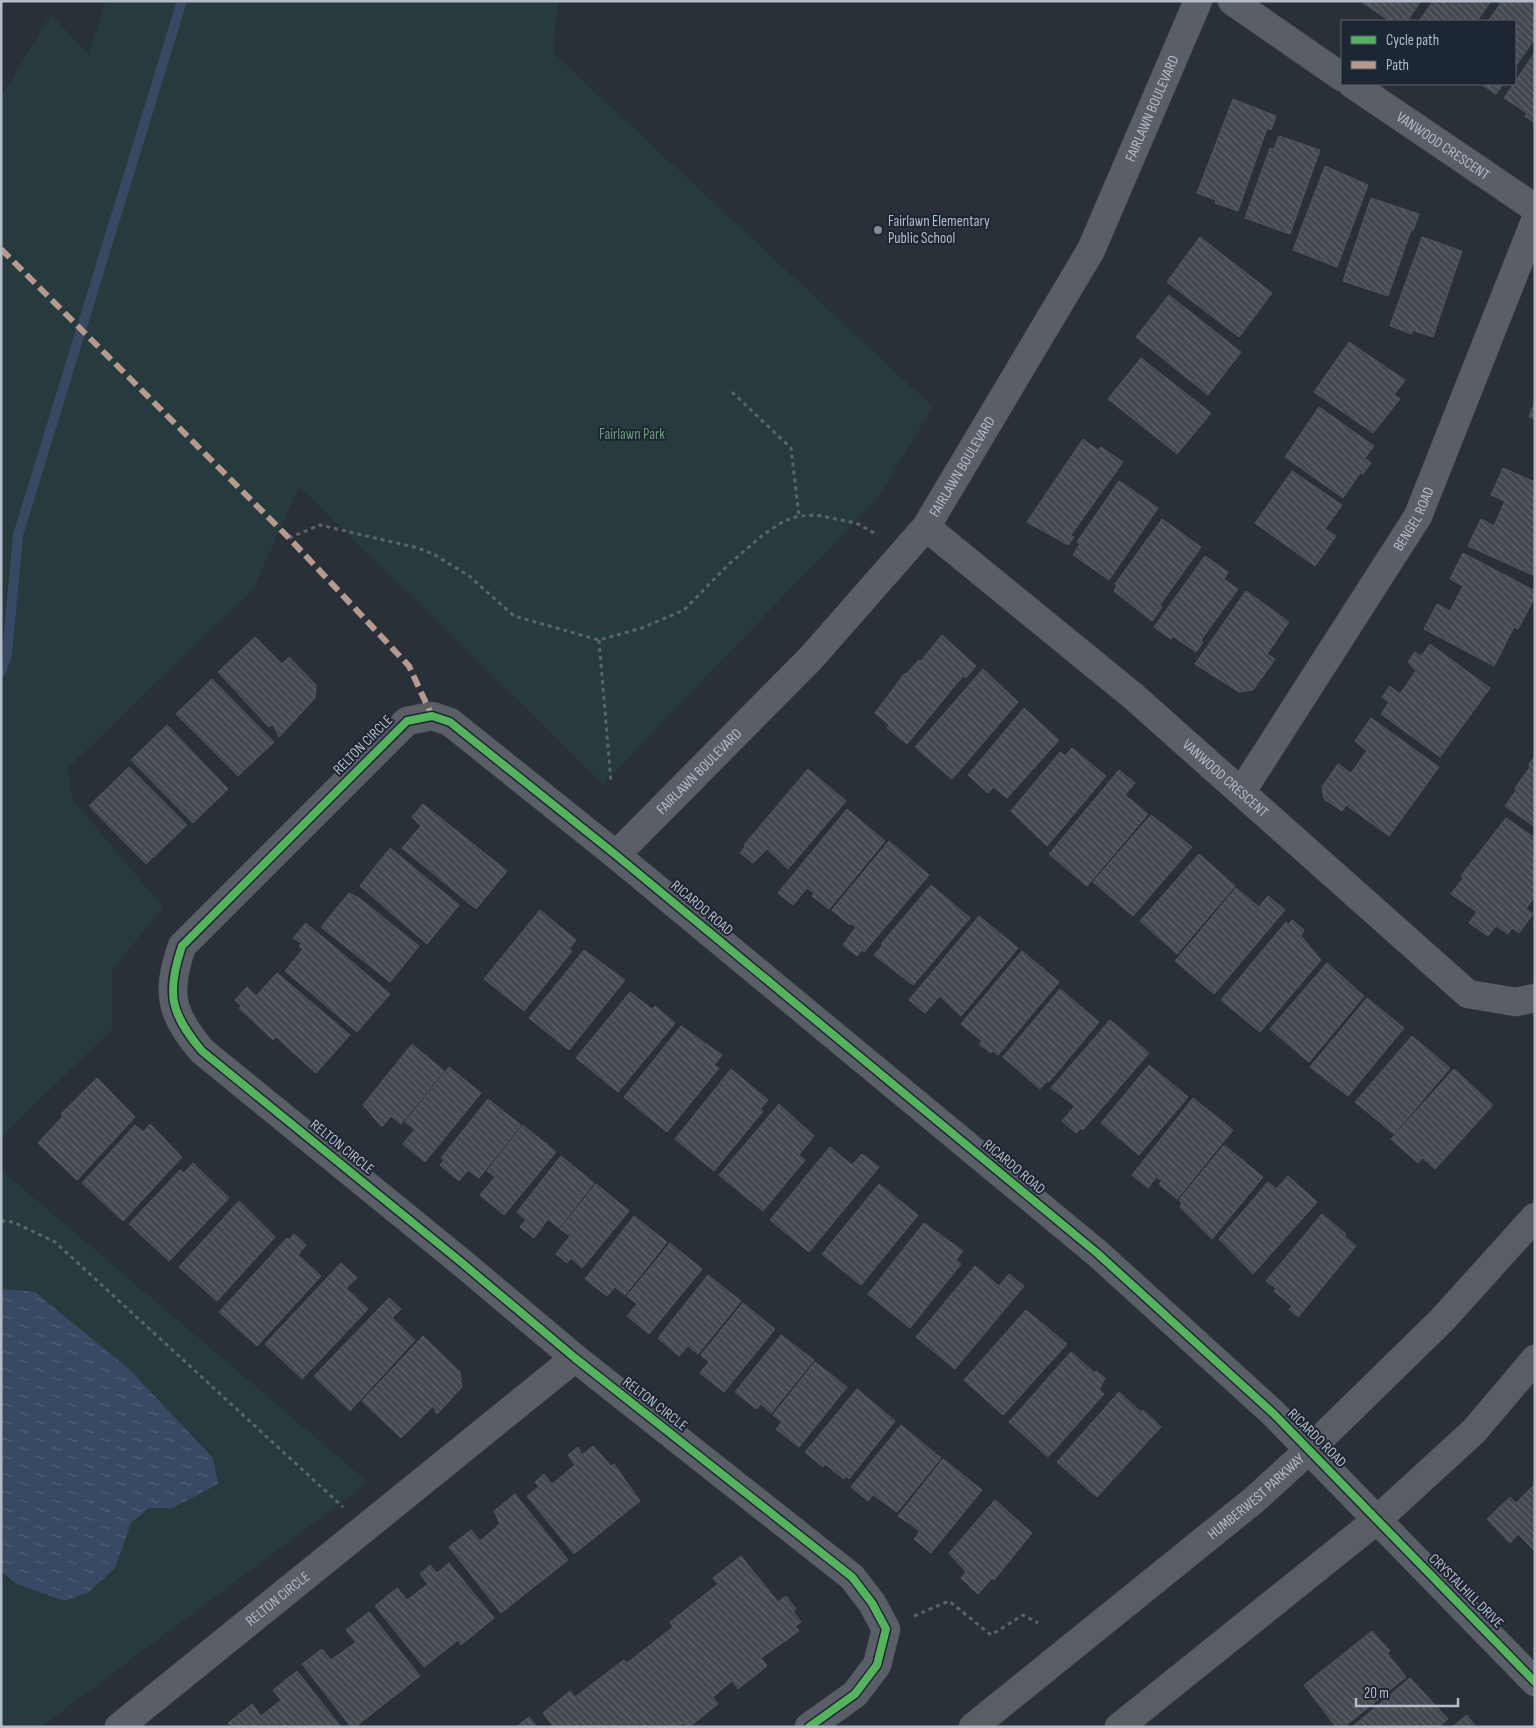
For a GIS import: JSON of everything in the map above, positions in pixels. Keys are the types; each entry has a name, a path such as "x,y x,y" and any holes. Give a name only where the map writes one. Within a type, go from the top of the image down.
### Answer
{"main road":[{"name":"HUMBERWEST PARKWAY","path":"973,1727 1254,1500 1309,1450 1442,1320 1535,1217"},
{"path":"1119,1727 1378,1520 1474,1432 1535,1359"}],"street":[{"name":"FAIRLAWN BOULEVARD","path":"616,855 810,658 926,526 1091,250 1198,1"},
{"path":"1232,1 1341,76"},
{"name":"VANWOOD CRESCENT","path":"1353,85 1535,208"},
{"name":"BENGEL ROAD","path":"1242,791 1418,516 1535,221"},
{"name":"VANWOOD CRESCENT","path":"926,526 1133,696 1468,994 1516,1002 1535,998"},
{"name":"RELTON CIRCLE","path":"616,855 450,722 432,716 407,721 182,946 172,974 173,1002 183,1029 202,1051 462,1262 575,1358 852,1577 872,1603 886,1629"},
{"name":"RICARDO ROAD","path":"616,855 1097,1253 1274,1414 1378,1520"},
{"name":"RELTON CIRCLE","path":"119,1727 575,1358"},
{"name":"CRYSTALHILL DRIVE","path":"1378,1520 1535,1682"},
{"path":"809,1727 855,1694 877,1665 886,1629"}],"path":[{"path":"732,392 791,448 798,516"},
{"path":"289,538 320,525 418,548 435,555 469,576 514,616 598,640 627,633 684,610 729,564 764,534 784,521 798,516 816,515 856,523 874,532 901,555"},
{"path":"598,640 611,782"},
{"path":"1,1221 13,1222 55,1242 365,1528"},
{"path":"886,1629 949,1601 991,1635 1022,1615 1038,1622"}],"green space":[{"name":"Fairlawn Park","path":"106,1 558,1 553,53 933,407 877,499 603,784 299,486 254,588 68,768 73,800 163,907 112,970 113,1028 1,1138 1,97 51,14 88,54"},
{"path":"1,1170 368,1482 41,1727 1,1727"}],"water":[{"path":"4,1289 35,1292 130,1370 213,1458 218,1484 173,1508 149,1508 131,1523 115,1568 89,1592 64,1601 15,1583 1,1571 1,1293"}],"building":[{"path":"1364,1 1421,1 1408,20 1388,20 1363,3"},
{"path":"1433,1 1491,1 1478,20 1420,20"},
{"path":"1502,1 1535,2 1535,38 1516,66 1516,20 1489,20"},
{"path":"1535,52 1535,123 1525,116 1527,113 1504,98 1513,85 1516,85 1516,80"},
{"path":"1482,85 1502,85 1496,94"},
{"path":"1233,99 1276,116 1271,130 1267,128 1238,211 1215,203 1216,200 1197,193"},
{"path":"1279,136 1320,150 1290,234 1245,218 1270,148 1274,149"},
{"path":"1325,166 1368,185 1337,267 1293,250"},
{"path":"1371,198 1419,214 1413,231 1411,230 1388,296 1343,281"},
{"path":"1200,237 1272,293 1239,337 1167,282"},
{"path":"1422,237 1462,251 1433,337 1412,330 1412,334 1390,326"},
{"path":"1169,295 1241,352 1208,395 1136,337"},
{"path":"1349,342 1405,380 1394,395 1400,399 1373,433 1314,392"},
{"path":"1141,358 1211,413 1177,454 1108,399"},
{"path":"1535,401 1535,419 1529,417"},
{"path":"1319,407 1374,446 1365,458 1371,463 1363,474 1360,473 1343,498 1285,457"},
{"path":"1083,439 1098,450 1101,447 1123,462 1071,535 1074,537 1068,545 1027,522"},
{"path":"1503,468 1535,482 1535,576 1468,546 1481,519 1494,526 1505,501 1491,495"},
{"path":"1292,471 1342,505 1325,529 1336,536 1315,566 1255,523"},
{"path":"1119,481 1158,508 1109,580 1073,555 1080,544 1077,542"},
{"path":"1162,519 1201,547 1160,605 1162,607 1152,621 1114,591 1117,586 1115,584"},
{"path":"1463,553 1535,591 1535,597 1518,629 1514,627 1494,666 1424,629 1437,604 1450,611 1463,586 1450,579"},
{"path":"1205,556 1228,572 1224,579 1238,589 1201,640 1203,642 1196,652 1173,636 1171,639 1154,627"},
{"path":"1246,591 1289,622 1267,654 1275,659 1253,690 1239,692 1195,664"},
{"path":"942,635 976,666 966,678 963,676 907,744 887,728 889,725 875,713 905,673 919,660 921,661"},
{"path":"255,637 282,664 289,657 316,685 315,698 279,737 273,724 269,727 218,672"},
{"path":"1430,644 1490,688 1440,757 1381,714 1389,702 1382,697 1390,686 1400,694 1416,671 1408,662 1415,652 1421,656"},
{"path":"983,669 1018,702 952,779 915,747"},
{"path":"212,679 274,742 238,776 176,714"},
{"path":"1024,708 1059,740 1007,798 994,787 988,793 968,775"},
{"path":"1371,718 1439,767 1389,836 1346,805 1342,811 1324,799 1322,787 1338,764 1351,773 1367,751 1355,741"},
{"path":"167,725 228,789 193,823 131,760"},
{"path":"1072,748 1106,776 1047,846 1011,811 1060,752 1065,756"},
{"path":"1535,756 1535,827 1505,806 1517,789 1515,788 1530,767 1529,764"},
{"path":"129,767 187,825 146,864 89,806"},
{"path":"808,769 846,801 788,869 767,849 753,863 740,853 745,847 744,845"},
{"path":"1119,770 1135,783 1125,795 1148,814 1087,886 1049,854"},
{"path":"423,804 507,871 476,909 402,848 421,826 412,817"},
{"path":"847,809 885,841 829,909 812,896 814,893 807,888 793,905 778,893"},
{"path":"1151,815 1192,847 1133,916 1093,882"},
{"path":"1506,818 1535,838 1535,896 1526,909 1533,914 1519,933 1512,928 1508,934 1496,926 1488,936 1469,923 1477,912 1451,894 1463,878 1461,876"},
{"path":"889,841 929,875 864,952 862,950 857,956 843,945 856,927 851,923 850,925 832,910"},
{"path":"390,848 459,905 427,944 360,886"},
{"path":"1199,854 1235,886 1177,954 1140,921"},
{"path":"931,885 970,918 913,985 874,955 883,945 881,944"},
{"path":"1236,888 1259,907 1268,896 1285,910 1214,994 1175,961"},
{"path":"349,893 359,898 419,946 390,982 321,927"},
{"path":"540,910 576,940 569,949 572,951 524,1011 484,979"},
{"path":"979,916 1018,948 961,1016 940,996 925,1013 909,1000"},
{"path":"1292,920 1304,930 1301,936 1321,960 1260,1032 1221,1000 1286,922 1288,925"},
{"path":"306,923 390,994 357,1032 285,971 303,949 299,946 302,943 293,938"},
{"path":"584,950 625,980 569,1050 529,1018"},
{"path":"1022,951 1059,982 998,1055 993,1051 991,1053 979,1044 982,1041 961,1024"},
{"path":"1327,963 1364,996 1309,1062 1270,1029"},
{"path":"277,973 350,1035 316,1073 276,1037 273,1040 239,1008 241,1006 235,1000 247,987 256,996"},
{"path":"1060,989 1099,1022 1049,1082 1047,1081 1040,1089 1003,1057"},
{"path":"630,992 652,1009 655,1006 675,1023 618,1092 576,1058"},
{"path":"1367,998 1404,1028 1348,1096 1310,1067"},
{"path":"1110,1020 1149,1053 1083,1130 1081,1128 1076,1133 1062,1121 1075,1106 1051,1088"},
{"path":"681,1026 722,1055 714,1065 719,1068 667,1132 624,1097"},
{"path":"1412,1036 1450,1068 1394,1134 1355,1102"},
{"path":"412,1044 444,1071 401,1124 391,1116 382,1127 363,1105"},
{"path":"1149,1065 1188,1097 1139,1155 1101,1123"},
{"path":"449,1067 481,1093 425,1162 403,1144 415,1129 405,1122"},
{"path":"731,1069 768,1100 760,1109 763,1111 714,1171 675,1139"},
{"path":"1454,1069 1493,1105 1435,1169 1423,1158 1418,1163 1391,1139"},
{"path":"97,1078 135,1117 77,1180 38,1143 63,1116 61,1114"},
{"path":"1193,1098 1233,1130 1177,1199 1159,1184 1162,1181 1156,1177 1148,1188 1132,1175"},
{"path":"488,1099 521,1125 479,1178 468,1170 459,1181 440,1165 444,1160 441,1158"},
{"path":"779,1104 814,1136 799,1155 805,1160 763,1211 719,1175"},
{"path":"150,1124 182,1157 123,1221 82,1183 135,1125 143,1132"},
{"path":"523,1125 556,1152 504,1215 480,1195 495,1177 487,1171"},
{"path":"1224,1145 1263,1177 1212,1239 1180,1207 1182,1203 1179,1200"},
{"path":"830,1147 852,1165 862,1154 879,1167 809,1252 770,1220"},
{"path":"561,1156 594,1183 559,1228 548,1219 534,1238 520,1227 526,1220 517,1212"},
{"path":"193,1163 229,1198 169,1261 129,1224 180,1170 184,1173"},
{"path":"1288,1176 1317,1202 1253,1274 1219,1239 1268,1182 1276,1189"},
{"path":"596,1184 629,1211 582,1268 571,1258 567,1263 556,1254 570,1236 560,1229"},
{"path":"879,1184 918,1215 861,1285 822,1254"},
{"path":"239,1201 275,1237 217,1301 179,1267"},
{"path":"1322,1214 1346,1234 1344,1236 1356,1246 1298,1317 1289,1309 1292,1306 1274,1291 1276,1288 1266,1281"},
{"path":"634,1216 667,1242 625,1295 615,1287 607,1296 585,1279"},
{"path":"924,1223 963,1251 956,1260 961,1264 910,1328 868,1294"},
{"path":"294,1234 306,1245 298,1255 321,1276 257,1346 219,1312 287,1238 289,1240"},
{"path":"670,1243 702,1269 649,1334 627,1316 637,1304 627,1296"},
{"path":"341,1263 357,1278 346,1288 368,1309 302,1379 265,1344"},
{"path":"975,1266 999,1286 1009,1274 1024,1286 955,1369 916,1337"},
{"path":"708,1275 741,1301 698,1354 688,1346 679,1356 658,1338"},
{"path":"389,1298 401,1309 392,1318 415,1340 350,1411 314,1376"},
{"path":"743,1303 775,1329 724,1392 700,1373 709,1362 701,1355"},
{"path":"1026,1310 1067,1344 1003,1415 964,1380"},
{"path":"781,1335 814,1360 771,1413 761,1404 756,1409 735,1392"},
{"path":"423,1336 460,1372 462,1387 437,1414 433,1406 401,1438 362,1401"},
{"path":"1071,1352 1095,1373 1096,1371 1105,1378 1099,1390 1104,1394 1048,1457 1009,1422"},
{"path":"815,1362 847,1387 799,1447 776,1429 782,1422 773,1415"},
{"path":"857,1389 895,1421 849,1479 846,1476 844,1479 825,1464 823,1467 805,1452"},
{"path":"1119,1392 1141,1412 1143,1410 1161,1427 1097,1497 1057,1462"},
{"path":"901,1425 941,1458 897,1512 873,1495 868,1501 851,1487"},
{"path":"593,1446 611,1466 614,1464 640,1501 574,1554 527,1496 539,1487 535,1482 544,1474 552,1484 575,1465 568,1455 578,1447 582,1455"},
{"path":"943,1459 982,1490 931,1553 914,1539 920,1531 898,1516"},
{"path":"1535,1484 1535,1551 1518,1534 1510,1543 1487,1519 1510,1497 1516,1503"},
{"path":"515,1494 568,1560 501,1613 449,1547 471,1530 480,1541 500,1524 494,1511"},
{"path":"995,1500 1032,1533 994,1580 992,1578 978,1594 961,1578 966,1572 949,1553"},
{"path":"741,1556 778,1602 786,1596 796,1609 793,1611 801,1622 795,1626 799,1631 761,1658 767,1666 738,1689 732,1681 713,1697 718,1704 689,1727 683,1723 678,1727 554,1727 543,1713 570,1691 575,1697 624,1660 627,1663 673,1627 670,1622 718,1584 713,1578"},
{"path":"449,1563 494,1618 461,1645 458,1640 424,1667 375,1606 397,1588 407,1600 428,1584 420,1574 430,1565 437,1573"},
{"path":"369,1612 420,1676 355,1727 351,1727 302,1664 322,1649 331,1660 356,1642 346,1630"},
{"path":"1372,1631 1390,1651 1387,1653 1406,1677 1344,1727 1336,1727 1304,1685"},
{"path":"297,1671 341,1727 231,1727 228,1723 252,1704 261,1716 281,1700 273,1690"},
{"path":"1410,1678 1448,1719 1439,1727 1352,1727"},
{"path":"1467,1715 1476,1727 1452,1727"},
{"path":"529,1717 537,1727 516,1727"}],"waterway":[{"path":"1,672 7,654 18,535 182,1"}],"marked path":[{"path":"1,249 289,538 409,666 432,716"}],"cycle path":[{"path":"809,1727 855,1694 877,1665 886,1629 872,1603 852,1577 575,1358 461,1262 202,1051 191,1038 177,1013 173,990 177,962 182,946 407,721 432,716 450,722 616,855 1097,1253 1274,1414 1535,1682"}],"place":[{"name":"Fairlawn Elementary Public School","path":"878,230"}]}
